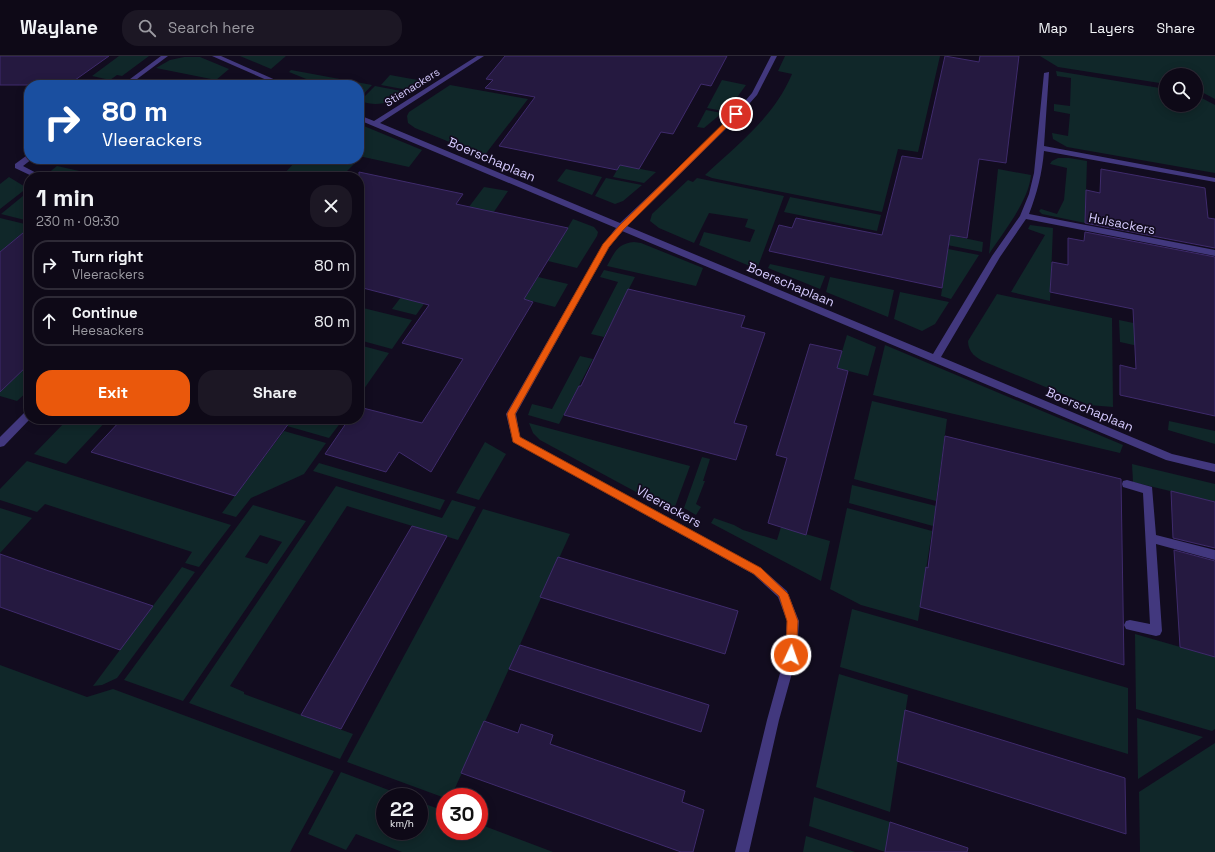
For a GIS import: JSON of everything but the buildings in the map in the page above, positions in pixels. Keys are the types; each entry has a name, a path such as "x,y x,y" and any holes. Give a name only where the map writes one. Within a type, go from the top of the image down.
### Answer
{"street":[{"path":"133,80 165,56"},
{"path":"215,56 272,80"},
{"name":"Stienackers","path":"375,123 481,56"},
{"name":"Vleerackers","path":"742,852 773,720 791,655 793,621 783,594 757,571 516,439 511,414 606,246 622,227 730,122 755,94 774,56"},
{"path":"935,359 996,256 1024,216 1035,187 1041,148 1047,73"},
{"name":"Boerschaplaan","path":"364,119 1170,457 1215,468"},
{"path":"1041,148 1215,180"},
{"path":"24,162 18,166 30,172"},
{"name":"Hulsackers","path":"1024,216 1215,253"},
{"path":"0,443 24,419"},
{"path":"1128,484 1148,490 1156,631 1130,625"},
{"path":"1150,538 1215,554"}],"green space":[{"path":"119,56 149,56 122,76 117,75 110,80 92,76"},
{"path":"240,56 286,56 271,69"},
{"path":"785,56 940,56 918,152 898,149 882,212 712,178 705,175 754,129 775,104 792,74 778,71"},
{"path":"1040,56 1215,56 1215,99 1203,93 1203,68 1159,68 1159,83 1058,67"},
{"path":"184,57 200,57 229,69 216,80 156,68 170,60"},
{"path":"291,70 345,80 309,80 289,72"},
{"path":"1056,71 1159,88 1159,112 1203,112 1203,99 1215,105 1215,173 1067,147 1053,139 1052,133 1068,136 1070,114 1054,111 1054,104 1070,106 1071,78 1057,76"},
{"path":"390,75 423,81 408,90 381,85"},
{"path":"722,80 746,85 735,100 723,111 707,108"},
{"path":"364,84 372,85 364,94"},
{"path":"450,85 528,99 484,156 415,128 408,123 407,116 409,112"},
{"path":"375,86 406,92 394,99 379,104 364,102 364,97"},
{"path":"706,110 722,113 704,128 697,127"},
{"path":"364,126 422,150 409,167 364,157"},
{"path":"1058,158 1087,161 1085,223 1042,214 1039,211 1041,209 1057,214 1064,200 1067,168 1050,164"},
{"path":"293,164 354,164 346,172 286,172"},
{"path":"620,165 656,172 644,183 613,177"},
{"path":"57,166 84,172 50,172"},
{"path":"566,169 602,177 592,195 557,181"},
{"path":"998,169 1031,175 1026,195 1021,206 989,254"},
{"path":"9,177 24,186 24,190 0,209 0,184"},
{"path":"606,178 642,185 623,201 615,204 595,196"},
{"path":"697,178 784,196 757,269 699,245 704,232 750,242 755,230 745,227 748,219 709,213 694,243 659,228 650,221 652,214 688,180 693,182"},
{"path":"484,187 508,191 486,223 416,315 392,309"},
{"path":"24,195 24,220 1,214"},
{"path":"790,197 881,215 877,231 784,212"},
{"path":"0,218 24,224 24,232 0,252"},
{"path":"573,219 594,227 598,232 577,268 548,261"},
{"path":"886,222 983,242 982,252 883,232"},
{"path":"1030,225 1053,228 1050,301 1011,292 1045,235 1028,229"},
{"path":"634,242 641,243 703,268 696,286 607,266 614,253 620,247 624,244"},
{"path":"948,249 979,255 951,299 941,296"},
{"path":"770,264 825,276 820,289 768,268"},
{"path":"604,270 635,277 604,337 591,334 618,282 600,277"},
{"path":"538,277 568,284 555,307 524,299"},
{"path":"830,277 894,290 888,317 826,292"},
{"path":"900,292 949,302 935,324 922,331 894,319"},
{"path":"997,294 1112,318 1113,407 1089,405 985,362 973,354 969,348 968,341"},
{"path":"364,308 412,320 392,349 364,341"},
{"path":"1119,320 1215,340 1215,363 1120,342"},
{"path":"847,335 876,347 868,376 837,368"},
{"path":"885,345 1123,445 1120,453 873,395"},
{"path":"364,346 389,353 364,389"},
{"path":"580,356 593,359 559,424 528,415 532,404 552,409"},
{"path":"24,369 24,395 17,401 0,396 0,392"},
{"path":"872,401 947,419 936,501 854,479"},
{"path":"1169,421 1215,431 1215,444 1168,430"},
{"path":"529,423 690,466 673,512 540,440 533,433"},
{"path":"63,424 103,424 66,464 34,454"},
{"path":"288,424 340,424 329,438 287,426"},
{"path":"284,431 326,443 304,474 251,498 236,517 222,513"},
{"path":"485,442 506,454 479,500 456,493"},
{"path":"702,457 710,459 703,481 705,481 696,504 701,507 696,515 684,508"},
{"path":"27,461 231,525 199,567 185,563 192,552 45,504 37,512 0,500 0,489"},
{"path":"319,463 445,500 440,510 313,471"},
{"path":"1132,464 1215,484 1215,502 1133,482"},
{"path":"852,485 936,506 933,526 849,503"},
{"path":"336,486 442,518 452,500 476,507 458,540 347,506 230,686 244,692 244,694 353,734 340,759 189,703"},
{"path":"253,505 306,521 183,701 124,680","holes":["260,535 282,542 267,564 245,557"]},
{"path":"0,508 32,518 0,553"},
{"path":"847,508 932,531 918,621 861,605 830,589"},
{"path":"483,509 570,534 455,788 436,788 436,795 428,792 428,788 418,788 347,762"},
{"path":"714,518 743,530 777,540 781,527 830,541 821,581 711,523"},
{"path":"182,567 195,572 117,678 102,685 93,686"},
{"path":"852,609 1128,688 1128,754 840,667"},
{"path":"1135,634 1215,657 1215,729 1212,731 1136,709"},
{"path":"0,665 87,697 113,689 334,771 290,852 0,852"},
{"path":"839,674 908,695 890,812 816,787"},
{"path":"1137,718 1203,737 1138,779"},
{"path":"1215,743 1215,852 1140,852 1139,792"},
{"path":"341,772 383,788 376,788 376,840 428,840 428,805 436,808 436,840 488,840 488,827 553,852 402,852 356,834 346,850 308,834"},
{"path":"814,797 890,822 885,852 809,826"},
{"path":"806,836 855,852 803,852"}],"route":[{"path":"736,114 730,122 622,227 606,246 511,414 516,439 757,571 783,594 793,621 791,655"}]}
